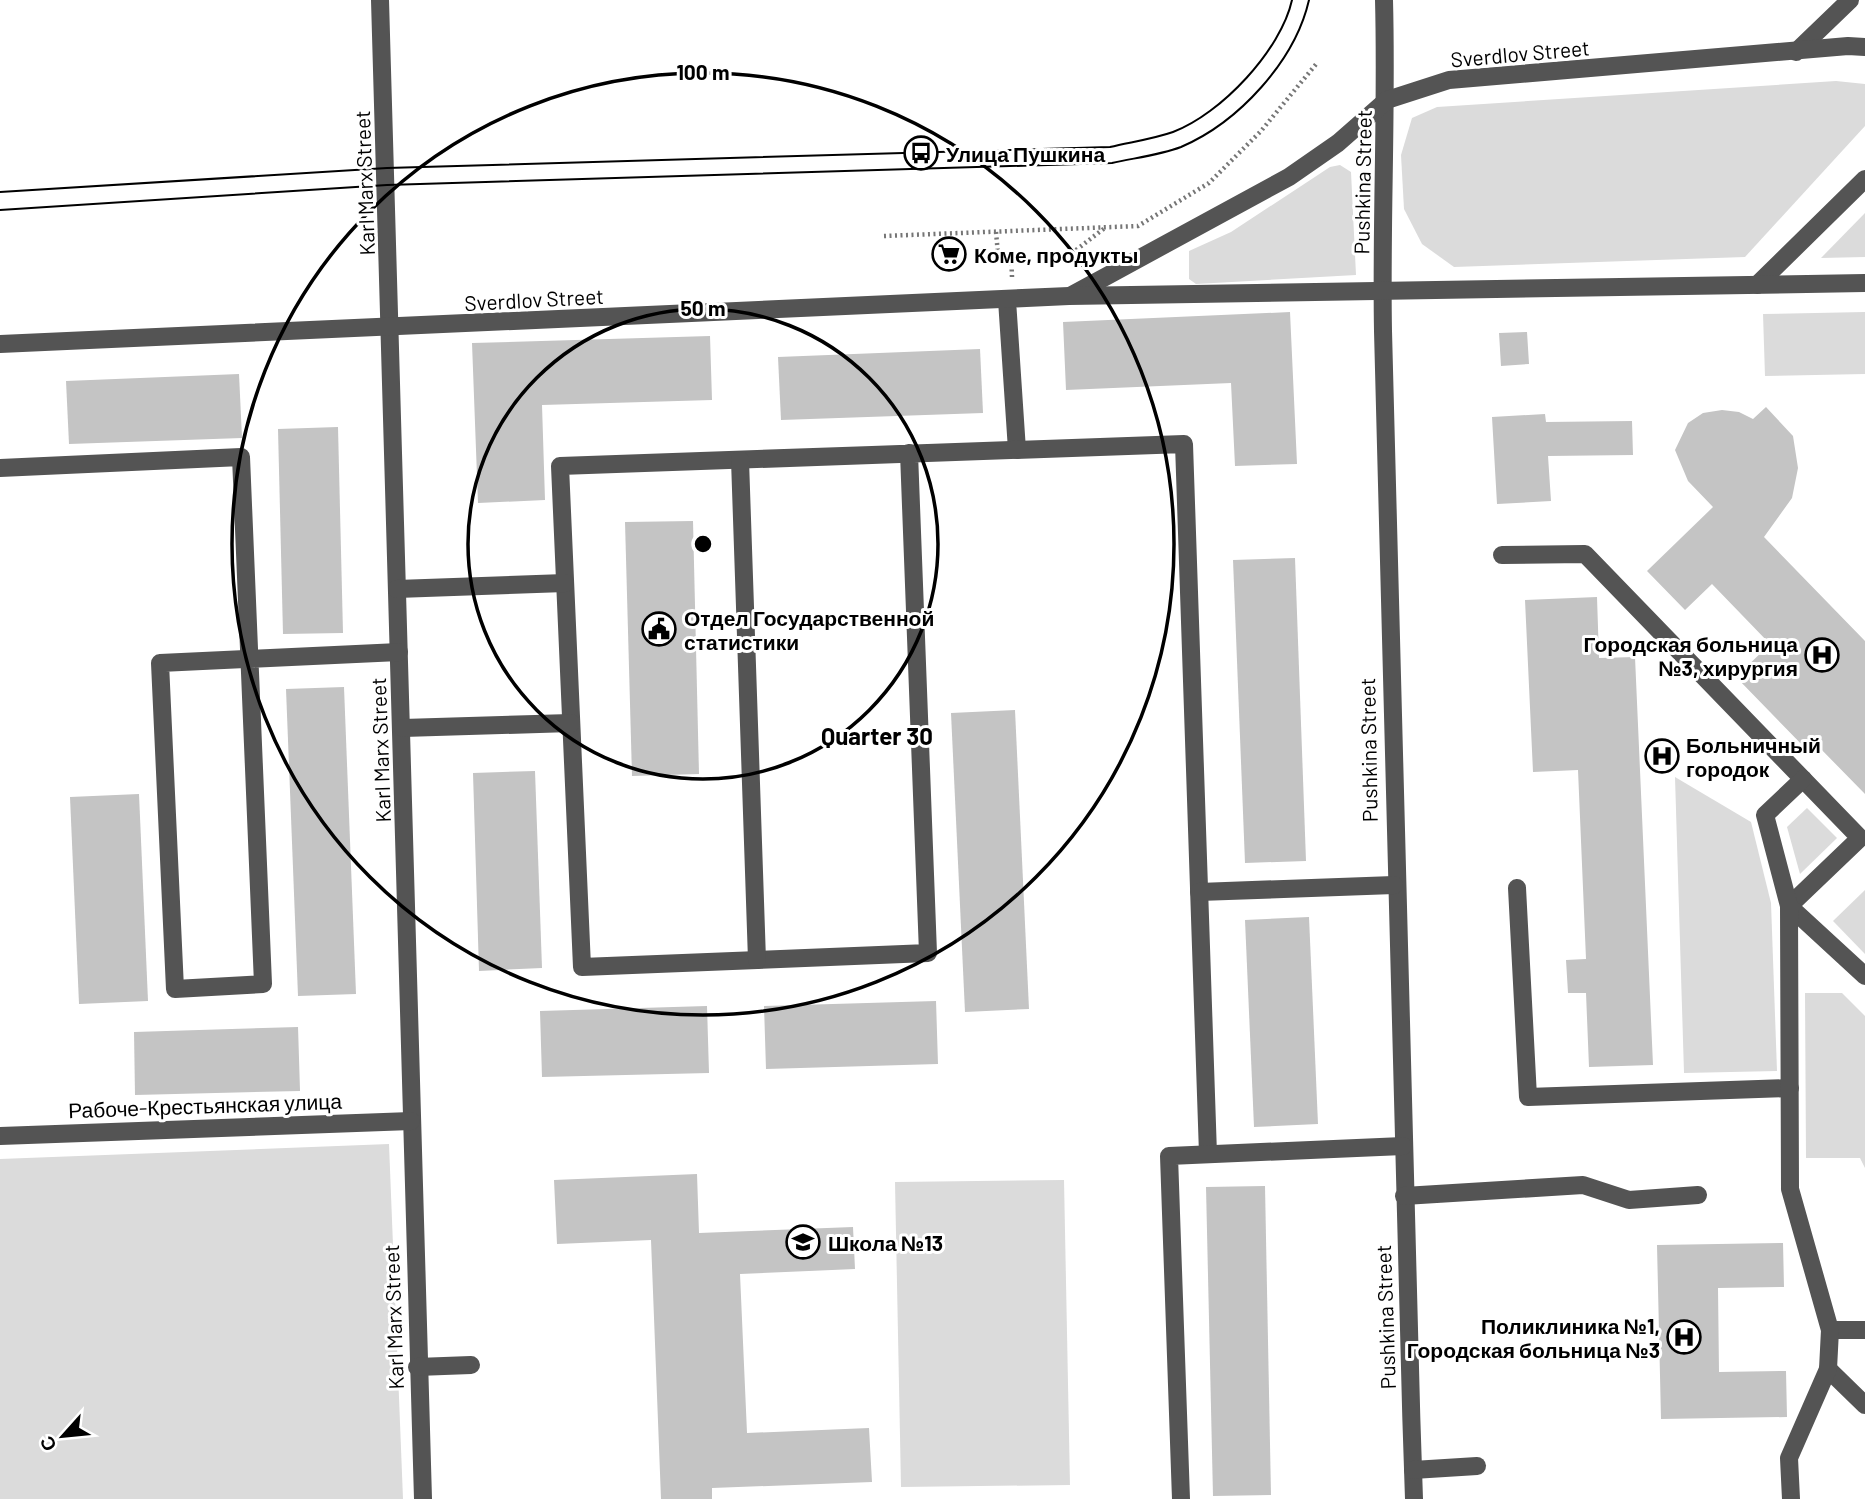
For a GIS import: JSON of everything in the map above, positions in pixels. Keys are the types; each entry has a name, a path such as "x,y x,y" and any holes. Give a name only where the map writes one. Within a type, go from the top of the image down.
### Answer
{"street":[{"name":"Karl Marx Street","path":"380,0 402,728 417,1367 423,1499"},
{"name":"Pushkina Street","path":"1384,0 1387,100 1383,293 1394,885 1414,1499"},
{"path":"1796,52 1850,0"},
{"name":"Sverdlov Street","path":"1069,296 1289,177 1338,143 1387,100 1449,80 1848,46 1865,47"},
{"path":"1757,285 1865,179"},
{"name":"Sverdlov Street","path":"0,344 390,329 1069,296 1865,284"},
{"path":"1007,300 1017,450"},
{"path":"909,453 928,953 582,967 560,466 909,453 1017,450 1184,443 1208,1154"},
{"path":"0,468 241,457 250,658 263,984 175,989 160,663 250,658 399,652"},
{"path":"740,460 757,960"},
{"path":"1502,555 1585,554 1860,838 1789,906"},
{"path":"397,589 565,583"},
{"path":"402,728 571,723"},
{"path":"1791,1499 1788,1458 1828,1369 1830,1330 1790,1189 1789,906 1765,815 1803,779"},
{"path":"1199,892 1394,885"},
{"path":"1517,888 1528,1097 1790,1088"},
{"path":"1789,906 1865,976"},
{"name":"Рабоче-Крестьянская улица","path":"0,1136 411,1121"},
{"path":"1181,1499 1169,1156 1403,1146"},
{"path":"1404,1196 1583,1185 1629,1200 1698,1195"},
{"path":"1830,1330 1865,1330"},
{"path":"417,1367 471,1365"},
{"path":"1828,1369 1865,1405"},
{"path":"1413,1470 1477,1466"}],"path":[{"path":"884,236 1138,226 1209,183 1261,131 1318,63"},
{"path":"1076,250 1106,227"},
{"path":"996,232 998,254"}],"shaded area":[{"path":"1836,81 1865,84 1865,126 1745,257 1454,267 1422,244 1404,209 1401,155 1412,118 1437,107"},
{"path":"1340,165 1351,172 1356,275 1196,284 1189,279 1189,251 1231,232 1330,167"},
{"path":"1865,213 1865,257 1821,258"},
{"path":"1865,312 1865,374 1765,376 1763,314"},
{"path":"1675,777 1751,822 1771,903 1777,1071 1684,1073"},
{"path":"1807,808 1837,838 1800,874 1787,827"},
{"path":"1865,890 1865,954 1833,921"},
{"path":"1805,993 1842,993 1865,1016 1865,1168 1860,1158 1806,1158"},
{"path":"389,1144 403,1499 0,1499 0,1159"},
{"path":"1064,1180 1070,1485 901,1487 895,1182"}],"building":[{"path":"1290,312 1297,464 1235,466 1231,383 1066,390 1063,322"},
{"path":"1527,332 1529,364 1501,366 1499,333"},
{"path":"710,336 712,400 542,405 545,500 478,503 472,343"},
{"path":"980,349 983,413 781,420 778,357"},
{"path":"239,374 242,438 69,444 66,381"},
{"path":"1766,407 1793,436 1798,468 1792,498 1764,537 1865,641 1865,794 1816,744 1808,751 1736,677 1770,644 1712,584 1685,610 1647,571 1713,507 1688,481 1675,450 1688,423 1703,413 1722,410 1739,412 1753,419"},
{"path":"1545,414 1546,422 1632,421 1633,455 1548,456 1551,501 1497,504 1492,417"},
{"path":"338,427 343,633 283,634 278,429"},
{"path":"693,521 699,774 632,776 625,522"},
{"path":"1295,558 1306,861 1245,863 1233,560"},
{"path":"1597,597 1599,658 1635,657 1653,1065 1589,1067 1586,993 1568,993 1566,960 1586,959 1578,770 1533,772 1525,600"},
{"path":"344,687 356,994 298,996 286,689"},
{"path":"1015,710 1029,1009 965,1012 951,713"},
{"path":"535,771 542,968 479,971 473,773"},
{"path":"139,794 148,1001 79,1004 70,797"},
{"path":"1309,917 1318,1124 1254,1127 1245,920"},
{"path":"936,1001 938,1064 766,1069 764,1006"},
{"path":"707,1006 709,1073 542,1077 540,1011"},
{"path":"298,1027 300,1091 135,1095 134,1032"},
{"path":"697,1174 699,1233 853,1227 855,1269 740,1274 747,1433 869,1428 872,1482 712,1488 712,1499 661,1499 651,1240 557,1244 554,1180"},
{"path":"1265,1186 1271,1495 1213,1496 1206,1187"},
{"path":"1783,1243 1784,1287 1718,1288 1719,1372 1786,1371 1787,1417 1661,1419 1657,1245"}],"tram line":[{"path":"0,192 387,168 1110,147 1173,132 1210,111 1229,96 1276,39 1292,0"},
{"path":"0,210 387,185 1112,163 1181,147 1224,122 1262,87 1278,67 1302,23 1309,0"}],"place":[{"name":"Улица Пушкина","path":"921,153"},
{"name":"Коме, продукты","path":"949,254"},
{"name":"Отдел Государственной статистики","path":"659,629"},
{"name":"Городская больница №3, хирургия","path":"1822,655"},
{"name":"Больничный городок","path":"1662,756"},
{"name":"Школа №13","path":"803,1242"},
{"name":"Поликлиника №1, Городская больница №3","path":"1684,1337"}],"district":[{"name":"Quarter 30","path":"877,735"}]}
